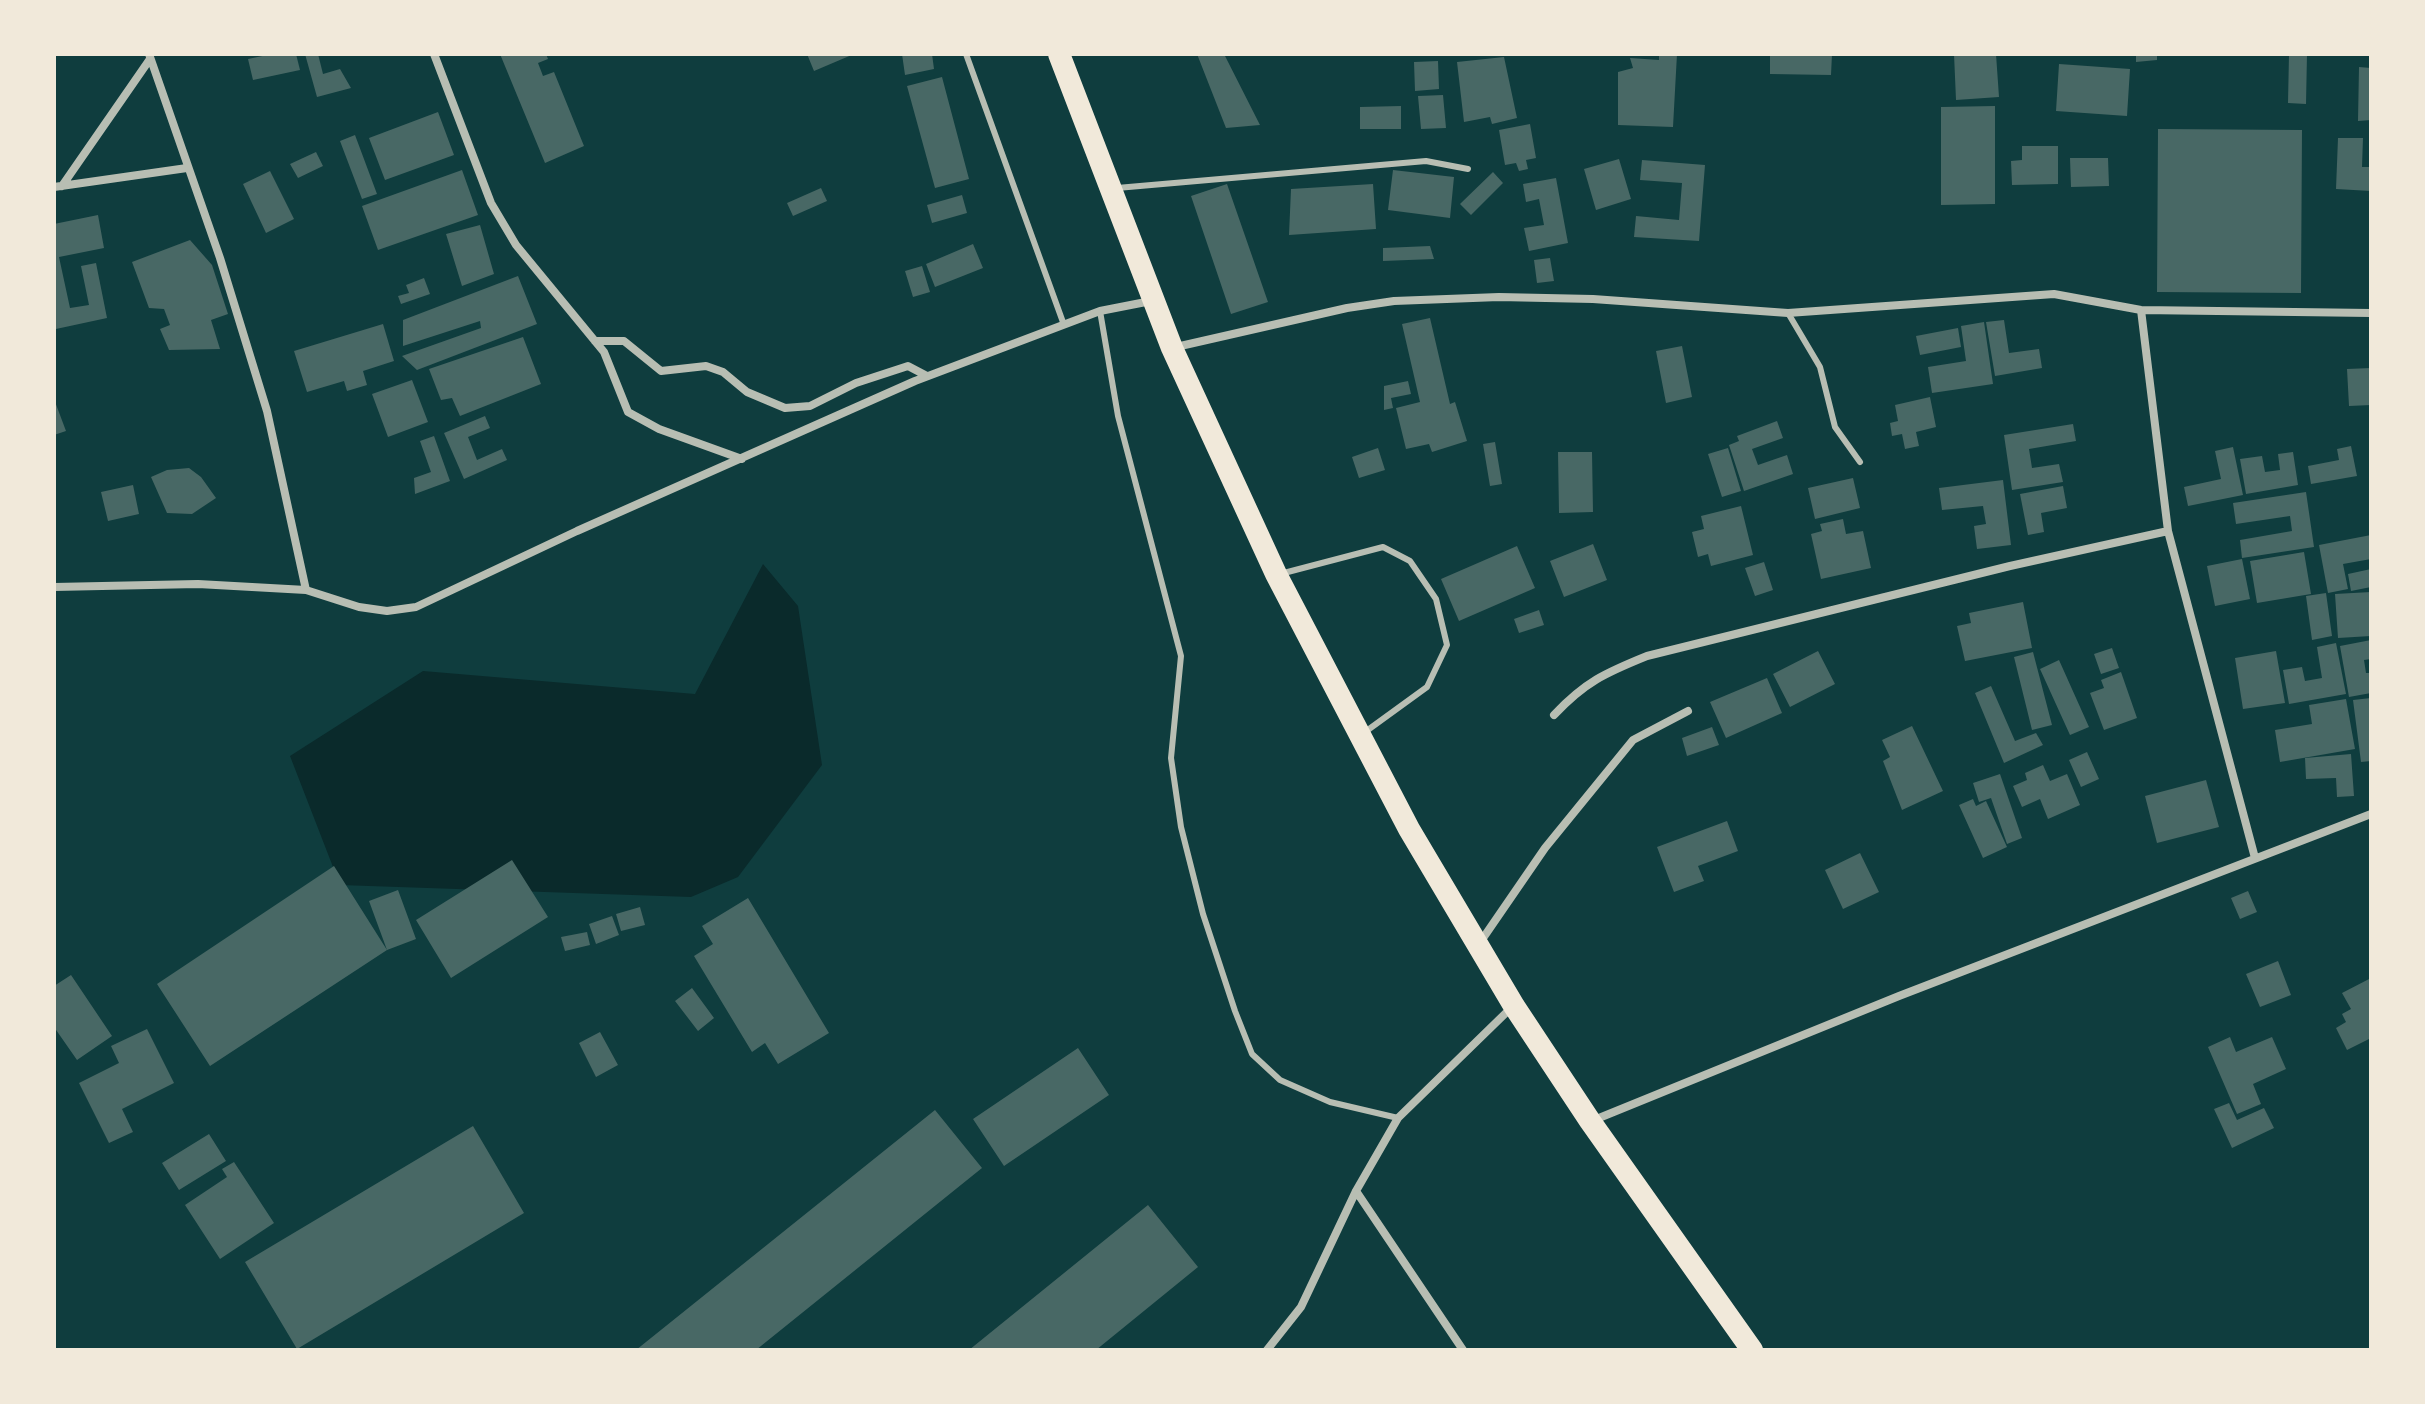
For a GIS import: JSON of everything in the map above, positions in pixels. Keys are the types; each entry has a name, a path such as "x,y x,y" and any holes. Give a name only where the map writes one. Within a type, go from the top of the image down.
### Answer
{"highway":[{"path":"1059,54 1172,348 1276,574 1409,829 1514,1006 1590,1121 1752,1350"}],"street":[{"path":"434,54 491,203 516,245 604,352 628,412 659,429 743,459"},
{"path":"150,56 220,258 267,411 306,590"},
{"path":"58,187 150,56"},
{"path":"58,187 187,168"},
{"path":"1172,348 1347,308 1394,301 1499,297 1593,299 1788,313 2054,294 2141,310 2371,313"},
{"path":"54,587 198,584 306,590 359,607 387,611 416,607 577,531 927,376 1100,311 1153,300"},
{"path":"2141,310 2168,531 2255,858"},
{"path":"595,341 624,341 661,371 706,366 723,372 747,392 785,408 810,406 856,383 908,366 927,376"},
{"path":"1554,715 1580,687 1599,675 1647,656 2010,566 2168,531"},
{"path":"1479,945 1545,848 1633,740 1688,711"},
{"path":"1590,1121 2371,814"},
{"path":"1267,1350 1301,1307 1356,1191 1398,1118 1514,1006"},
{"path":"1356,1191 1463,1350"}],"lane":[{"path":"966,54 1064,325"},
{"path":"1113,188 1426,161 1468,169"},
{"path":"1100,311 1118,416 1148,543 1173,614 1181,656 1171,758 1181,827 1203,914 1235,1011 1252,1054 1280,1080 1330,1102 1398,1118"},
{"path":"1788,313 1820,367 1835,427 1860,462"},
{"path":"1276,574 1383,547 1410,561 1436,599 1447,645 1427,687 1360,735"}],"water":[{"path":"763,564 798,606 822,765 738,877 691,897 340,885 290,756 423,671 695,694"}],"building":[{"path":"272,54 296,54 300,70 253,80 248,59"},
{"path":"305,54 318,54 323,74 340,69 351,88 317,97"},
{"path":"500,54 546,54 548,59 538,63 543,76 554,72 584,146 545,163"},
{"path":"807,54 854,54 814,71"},
{"path":"902,54 932,54 934,69 905,75"},
{"path":"1197,54 1224,54 1260,125 1226,128"},
{"path":"1659,54 1677,54 1673,127 1618,125 1618,72 1633,68 1630,58 1659,60"},
{"path":"1770,54 1832,54 1831,75 1770,74"},
{"path":"1954,54 1996,54 1999,97 1956,100"},
{"path":"2136,54 2157,54 2157,60 2136,62"},
{"path":"2289,54 2307,54 2306,104 2288,103"},
{"path":"1504,57 1517,118 1492,124 1490,117 1464,122 1457,62"},
{"path":"1438,61 1439,89 1415,91 1414,62"},
{"path":"2059,64 2130,69 2127,116 2056,111"},
{"path":"2359,67 2371,68 2371,120 2358,121"},
{"path":"942,77 969,179 935,188 907,86"},
{"path":"1443,95 1446,128 1421,129 1418,96"},
{"path":"1401,106 1401,129 1360,129 1360,107"},
{"path":"1995,106 1995,204 1941,205 1941,107"},
{"path":"438,112 454,155 385,180 369,138"},
{"path":"1530,124 1536,158 1526,160 1528,169 1519,171 1516,163 1505,165 1499,130"},
{"path":"2158,129 2302,130 2301,293 2157,292"},
{"path":"355,135 377,194 362,199 340,141"},
{"path":"2338,138 2363,138 2362,167 2371,167 2371,191 2336,189"},
{"path":"2022,146 2058,146 2058,184 2012,185 2011,161 2022,160"},
{"path":"316,152 323,166 298,178 290,164"},
{"path":"2070,158 2108,158 2109,186 2071,187"},
{"path":"1619,159 1631,199 1596,210 1584,169"},
{"path":"1642,160 1705,165 1699,241 1634,237 1636,216 1679,220 1682,183 1640,180"},
{"path":"462,170 478,215 378,250 362,206"},
{"path":"1393,170 1454,177 1450,218 1388,210"},
{"path":"270,171 294,219 266,233 243,184"},
{"path":"1493,172 1503,183 1471,215 1460,204"},
{"path":"1556,178 1568,243 1529,251 1524,228 1544,225 1539,199 1526,202 1523,184"},
{"path":"1227,184 1268,302 1231,314 1191,196"},
{"path":"1373,184 1376,229 1289,235 1291,189"},
{"path":"821,188 827,201 793,216 787,203"},
{"path":"962,195 967,213 932,223 927,205"},
{"path":"98,215 104,248 59,257 70,308 89,305 81,266 96,263 107,318 56,329 54,224"},
{"path":"480,225 494,274 462,286 446,234"},
{"path":"190,240 212,265 228,314 211,320 220,349 169,350 160,329 170,325 164,309 149,308 132,262"},
{"path":"973,244 983,268 935,287 926,264"},
{"path":"1430,246 1434,259 1383,261 1383,248"},
{"path":"1550,258 1554,281 1537,283 1534,260"},
{"path":"922,266 930,292 913,297 905,271"},
{"path":"518,276 537,324 417,370 402,356 481,328 480,321 403,346 403,320"},
{"path":"424,278 430,294 401,304 398,296 409,293 406,285"},
{"path":"1430,318 1450,404 1455,402 1467,441 1432,452 1429,444 1406,449 1396,408 1420,402 1402,324"},
{"path":"2004,320 2009,353 2039,349 2042,368 1995,376 1986,322"},
{"path":"1984,322 1993,384 1932,393 1928,367 1966,361 1961,326"},
{"path":"383,324 394,361 363,371 367,385 347,391 344,381 307,392 294,351"},
{"path":"1958,328 1961,347 1920,355 1916,336"},
{"path":"523,337 541,384 460,416 452,398 441,400 429,369"},
{"path":"1682,346 1692,397 1666,403 1656,351"},
{"path":"2371,368 2371,405 2349,406 2347,369"},
{"path":"412,380 428,422 388,437 372,394"},
{"path":"1408,381 1411,394 1391,398 1393,408 1384,410 1384,386"},
{"path":"1930,397 1936,427 1916,432 1919,446 1905,449 1902,434 1892,436 1890,423 1898,421 1895,405"},
{"path":"54,399 66,431 54,435"},
{"path":"485,416 490,428 468,437 477,460 502,449 507,460 464,479 444,433"},
{"path":"1777,421 1783,438 1752,449 1758,465 1787,455 1793,474 1744,491 1729,445 1739,441 1737,436"},
{"path":"2073,424 2076,441 2029,449 2032,468 2059,464 2063,482 2012,490 2004,435"},
{"path":"434,436 450,481 415,494 414,478 431,472 420,441"},
{"path":"1495,442 1502,484 1490,486 1483,444"},
{"path":"2351,446 2357,476 2311,484 2308,466 2339,460 2337,449"},
{"path":"2233,447 2243,495 2188,506 2184,487 2221,479 2215,451"},
{"path":"1378,448 1385,470 1359,478 1352,457"},
{"path":"1728,448 1741,491 1722,497 1708,454"},
{"path":"1558,452 1592,452 1593,512 1559,513"},
{"path":"2293,452 2298,485 2246,494 2240,459 2262,456 2265,472 2280,470 2278,454"},
{"path":"189,468 201,477 216,498 192,514 167,513 151,477 167,470"},
{"path":"1853,478 1860,508 1815,519 1808,488"},
{"path":"2003,480 2011,545 1977,549 1974,526 1986,524 1983,506 1942,510 1939,488"},
{"path":"133,485 139,514 108,521 101,492"},
{"path":"2063,486 2067,508 2041,513 2044,532 2028,535 2020,494"},
{"path":"2306,492 2314,547 2242,558 2240,540 2292,531 2290,516 2236,524 2233,503"},
{"path":"1741,506 1753,555 1711,566 1708,554 1698,557 1692,532 1704,529 1701,516"},
{"path":"1843,519 1846,534 1863,531 1871,568 1821,579 1811,534 1822,531 1820,524"},
{"path":"2371,535 2371,559 2343,564 2348,589 2328,593 2319,545"},
{"path":"1593,544 1607,580 1564,597 1550,561"},
{"path":"1517,546 1535,588 1459,621 1441,579"},
{"path":"2304,552 2311,594 2257,603 2250,561"},
{"path":"2242,559 2250,599 2215,606 2207,566"},
{"path":"1764,562 1773,590 1755,596 1745,568"},
{"path":"2371,569 2371,587 2351,591 2348,574"},
{"path":"2371,592 2371,636 2338,638 2335,594"},
{"path":"2326,593 2332,636 2312,640 2306,596"},
{"path":"2023,602 2032,648 1965,661 1957,626 1971,623 1969,613"},
{"path":"1539,610 1544,625 1519,633 1514,619"},
{"path":"2371,640 2371,659 2364,660 2366,673 2371,673 2371,693 2349,697 2340,646"},
{"path":"2336,643 2346,694 2289,704 2283,670 2302,667 2305,681 2322,678 2317,647"},
{"path":"2112,648 2119,668 2101,674 2094,654"},
{"path":"1818,651 1835,684 1790,707 1773,674"},
{"path":"2276,651 2285,703 2243,709 2235,658"},
{"path":"2033,652 2052,725 2032,730 2014,657"},
{"path":"2059,660 2089,727 2070,735 2040,669"},
{"path":"2121,672 2137,718 2104,730 2090,693 2104,688 2101,680"},
{"path":"1767,678 1782,713 1726,738 1710,702"},
{"path":"1991,686 2015,741 2036,733 2043,745 2004,763 1975,693"},
{"path":"2371,698 2371,761 2361,762 2353,700"},
{"path":"2346,699 2355,749 2280,762 2275,730 2312,724 2309,705"},
{"path":"1912,726 1943,791 1902,810 1883,761 1890,757 1882,740"},
{"path":"1712,727 1719,745 1687,756 1682,738"},
{"path":"2087,752 2099,779 2081,787 2069,760"},
{"path":"2351,754 2354,796 2337,797 2336,778 2306,779 2305,758"},
{"path":"2043,765 2050,781 2067,774 2080,805 2048,819 2040,799 2022,807 2013,786 2027,780 2025,773"},
{"path":"2000,774 2022,838 2007,844 1991,798 1979,802 1973,783"},
{"path":"2206,780 2219,827 2157,843 2145,796"},
{"path":"1973,799 1976,806 1986,801 2007,847 1983,858 1959,805"},
{"path":"1727,821 1738,851 1698,866 1704,881 1674,892 1657,847"},
{"path":"1860,853 1879,892 1843,909 1825,870"},
{"path":"512,860 548,917 451,978 416,920"},
{"path":"334,866 387,950 210,1066 157,984"},
{"path":"398,890 416,939 387,950 369,901"},
{"path":"2248,891 2257,912 2240,919 2231,898"},
{"path":"748,898 829,1033 778,1064 765,1043 752,1052 694,956 713,944 702,926"},
{"path":"640,907 645,925 621,931 616,914"},
{"path":"612,916 619,935 596,944 589,924"},
{"path":"587,932 590,945 565,951 561,937"},
{"path":"2278,961 2291,995 2260,1007 2246,974"},
{"path":"71,975 112,1036 77,1060 54,1027 54,986"},
{"path":"2371,978 2371,1038 2347,1050 2336,1028 2346,1022 2342,1014 2351,1009 2342,993"},
{"path":"692,988 714,1018 698,1031 675,1001"},
{"path":"147,1029 174,1083 122,1109 133,1132 109,1143 79,1083 119,1063 111,1046"},
{"path":"600,1032 618,1065 596,1077 579,1043"},
{"path":"2230,1037 2236,1052 2272,1037 2286,1069 2253,1084 2261,1104 2237,1114 2208,1047"},
{"path":"1078,1048 1109,1095 1004,1166 973,1119"},
{"path":"2229,1103 2237,1120 2264,1108 2274,1128 2232,1148 2214,1109"},
{"path":"935,1110 982,1168 756,1350 636,1350"},
{"path":"473,1126 524,1213 297,1349 245,1262"},
{"path":"209,1134 226,1161 179,1190 162,1163"},
{"path":"234,1162 274,1223 220,1259 185,1205 227,1177 222,1169"},
{"path":"1148,1205 1198,1267 1096,1350 969,1350"}]}
